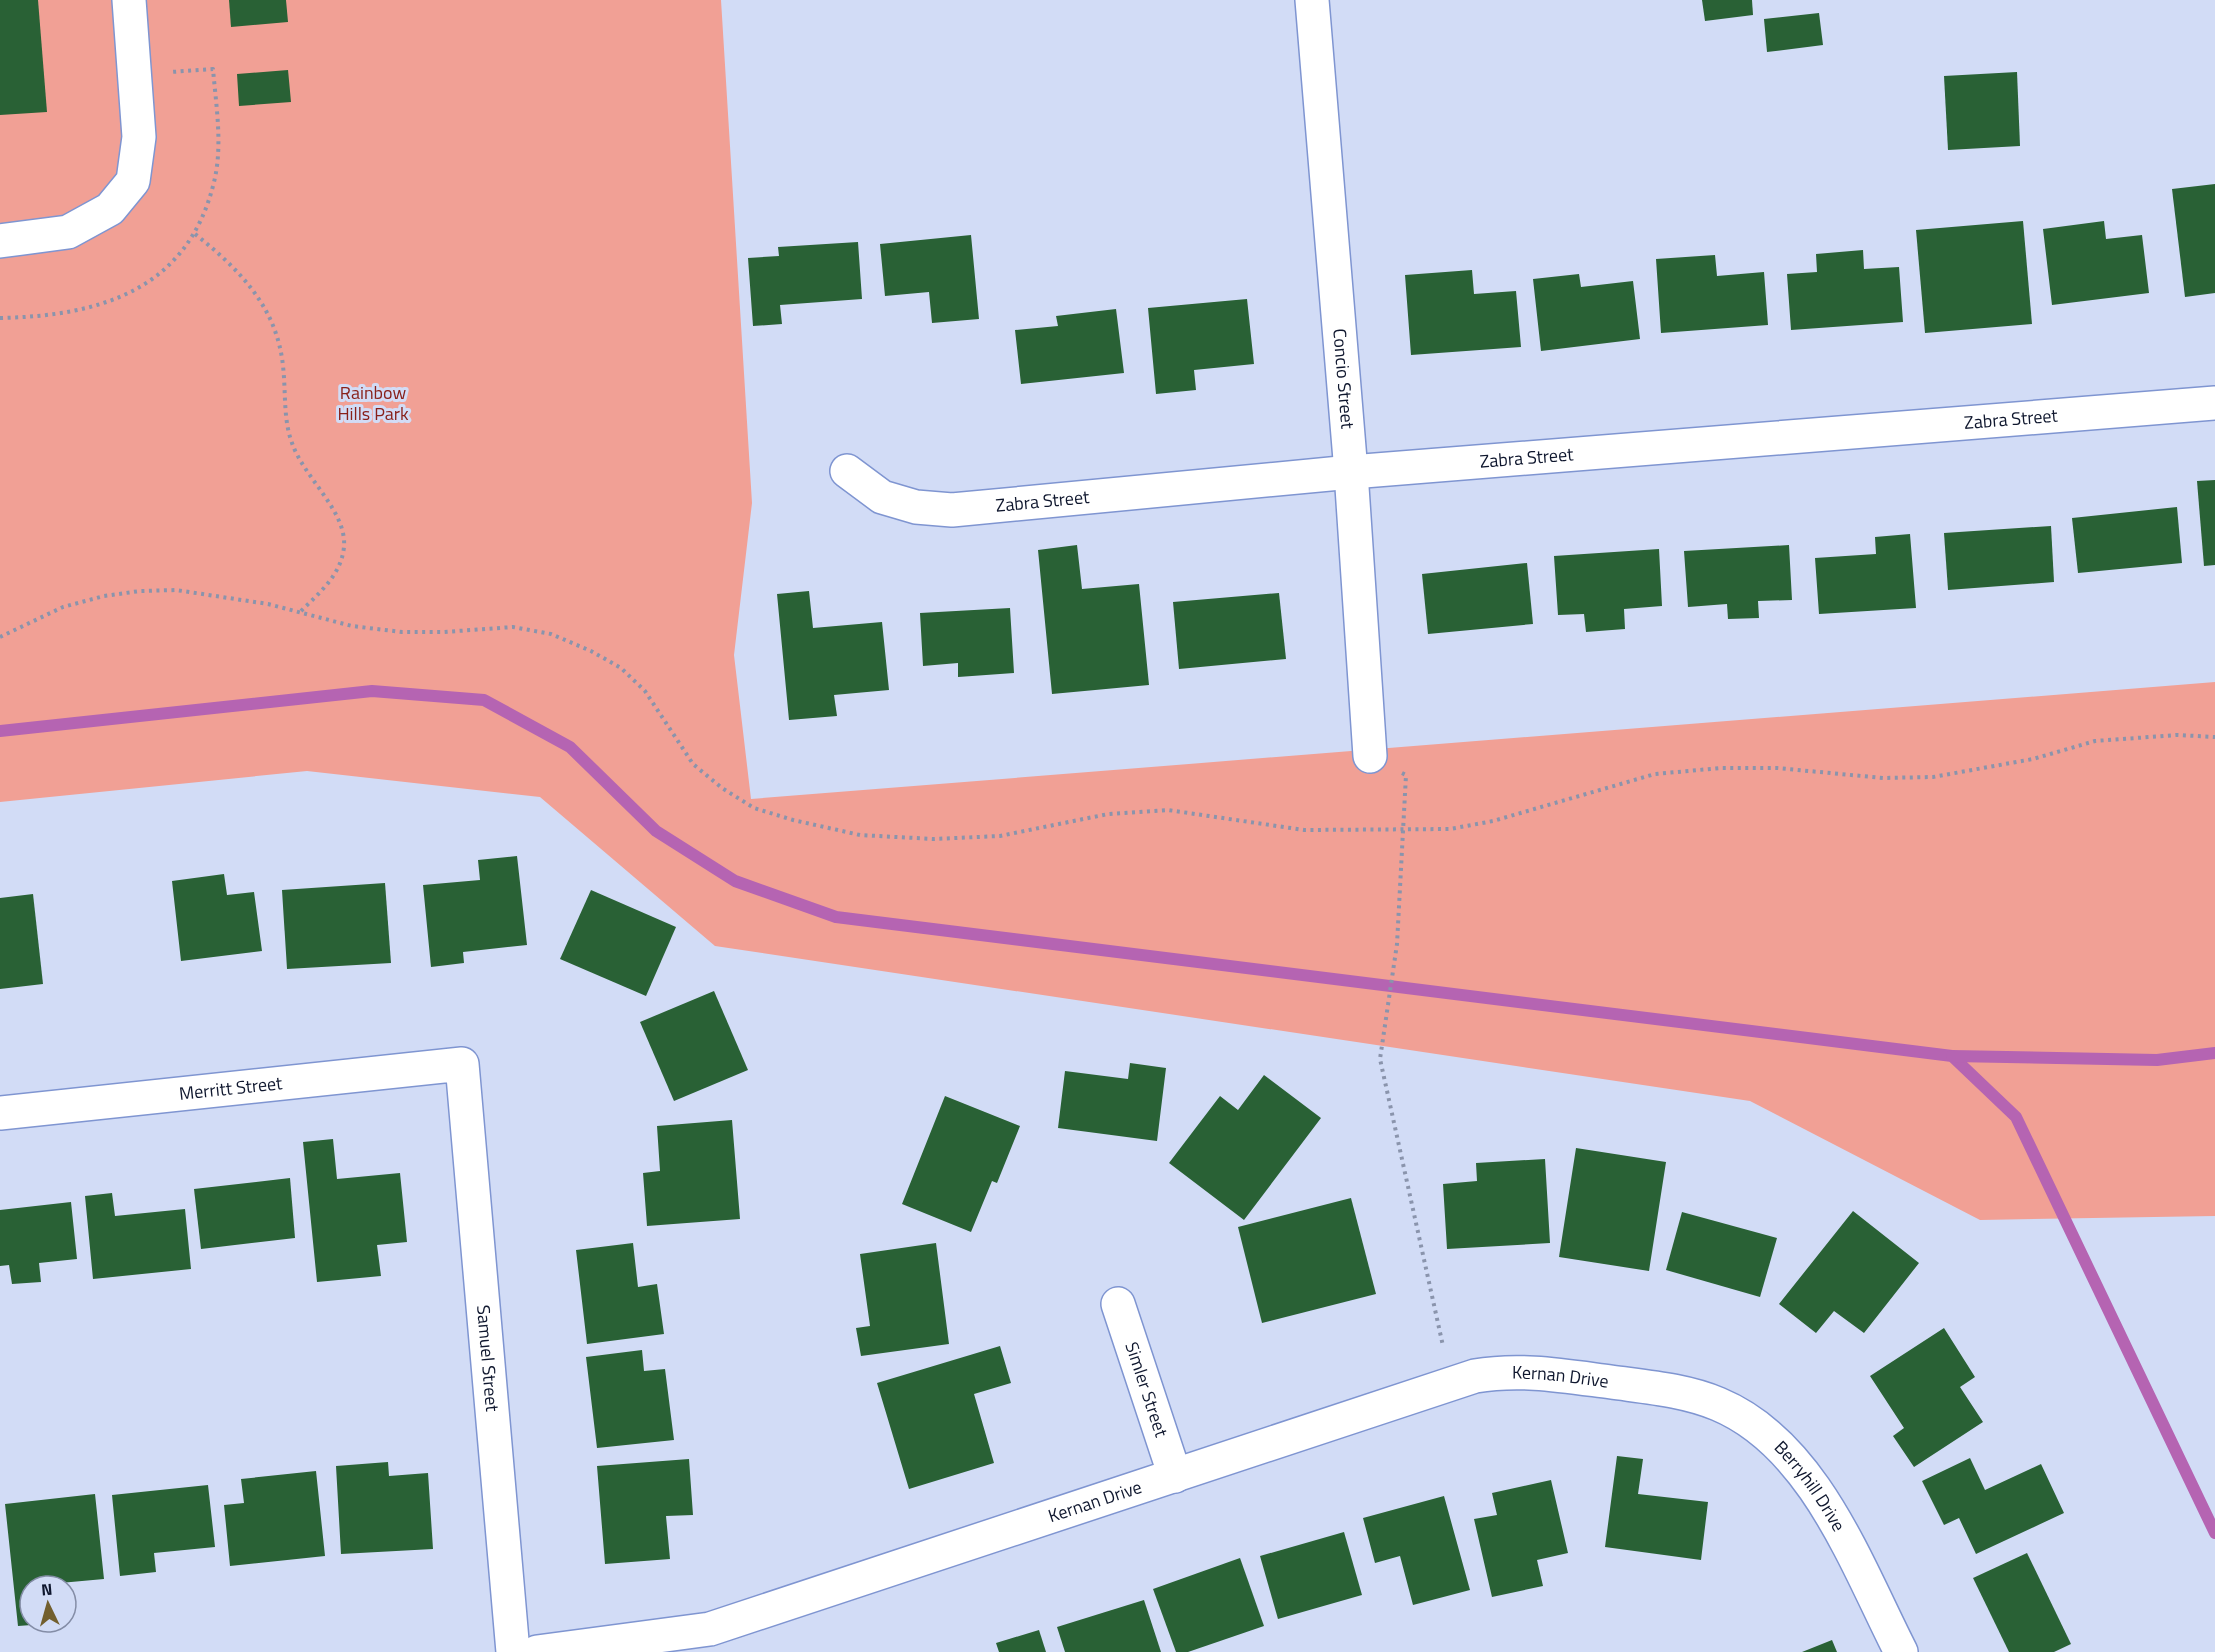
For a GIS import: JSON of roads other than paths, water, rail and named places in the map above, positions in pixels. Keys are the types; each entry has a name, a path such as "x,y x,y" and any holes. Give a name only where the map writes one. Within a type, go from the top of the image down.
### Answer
{"street":[{"path":"0,241 68,232 111,209 133,181 139,136 129,0"},
{"name":"Concio Street","path":"1311,0 1351,471 1370,756"},
{"name":"Zabra Street","path":"847,471 882,497 916,507 952,510 1351,471 2215,403"},
{"name":"Merritt Street","path":"0,1113 462,1064"},
{"name":"Samuel Street","path":"462,1064 513,1652"},
{"name":"Simler Street","path":"1118,1304 1175,1476"},
{"name":"Kernan Drive","path":"537,1652 677,1636 710,1629 1455,1383 1497,1372 1540,1372 1654,1388"},
{"name":"Berryhill Drive","path":"1654,1388 1720,1405 1760,1430 1784,1451 1812,1484 1832,1517 1901,1652"}],"waterway":[{"path":"0,731 372,691 484,700 570,747 656,831 735,881 836,917 1952,1056 2016,1117 2215,1533"},
{"path":"1952,1056 2157,1060 2215,1053"}],"park label":[{"name":"Rainbow Hills Park","path":"373,403"}]}
